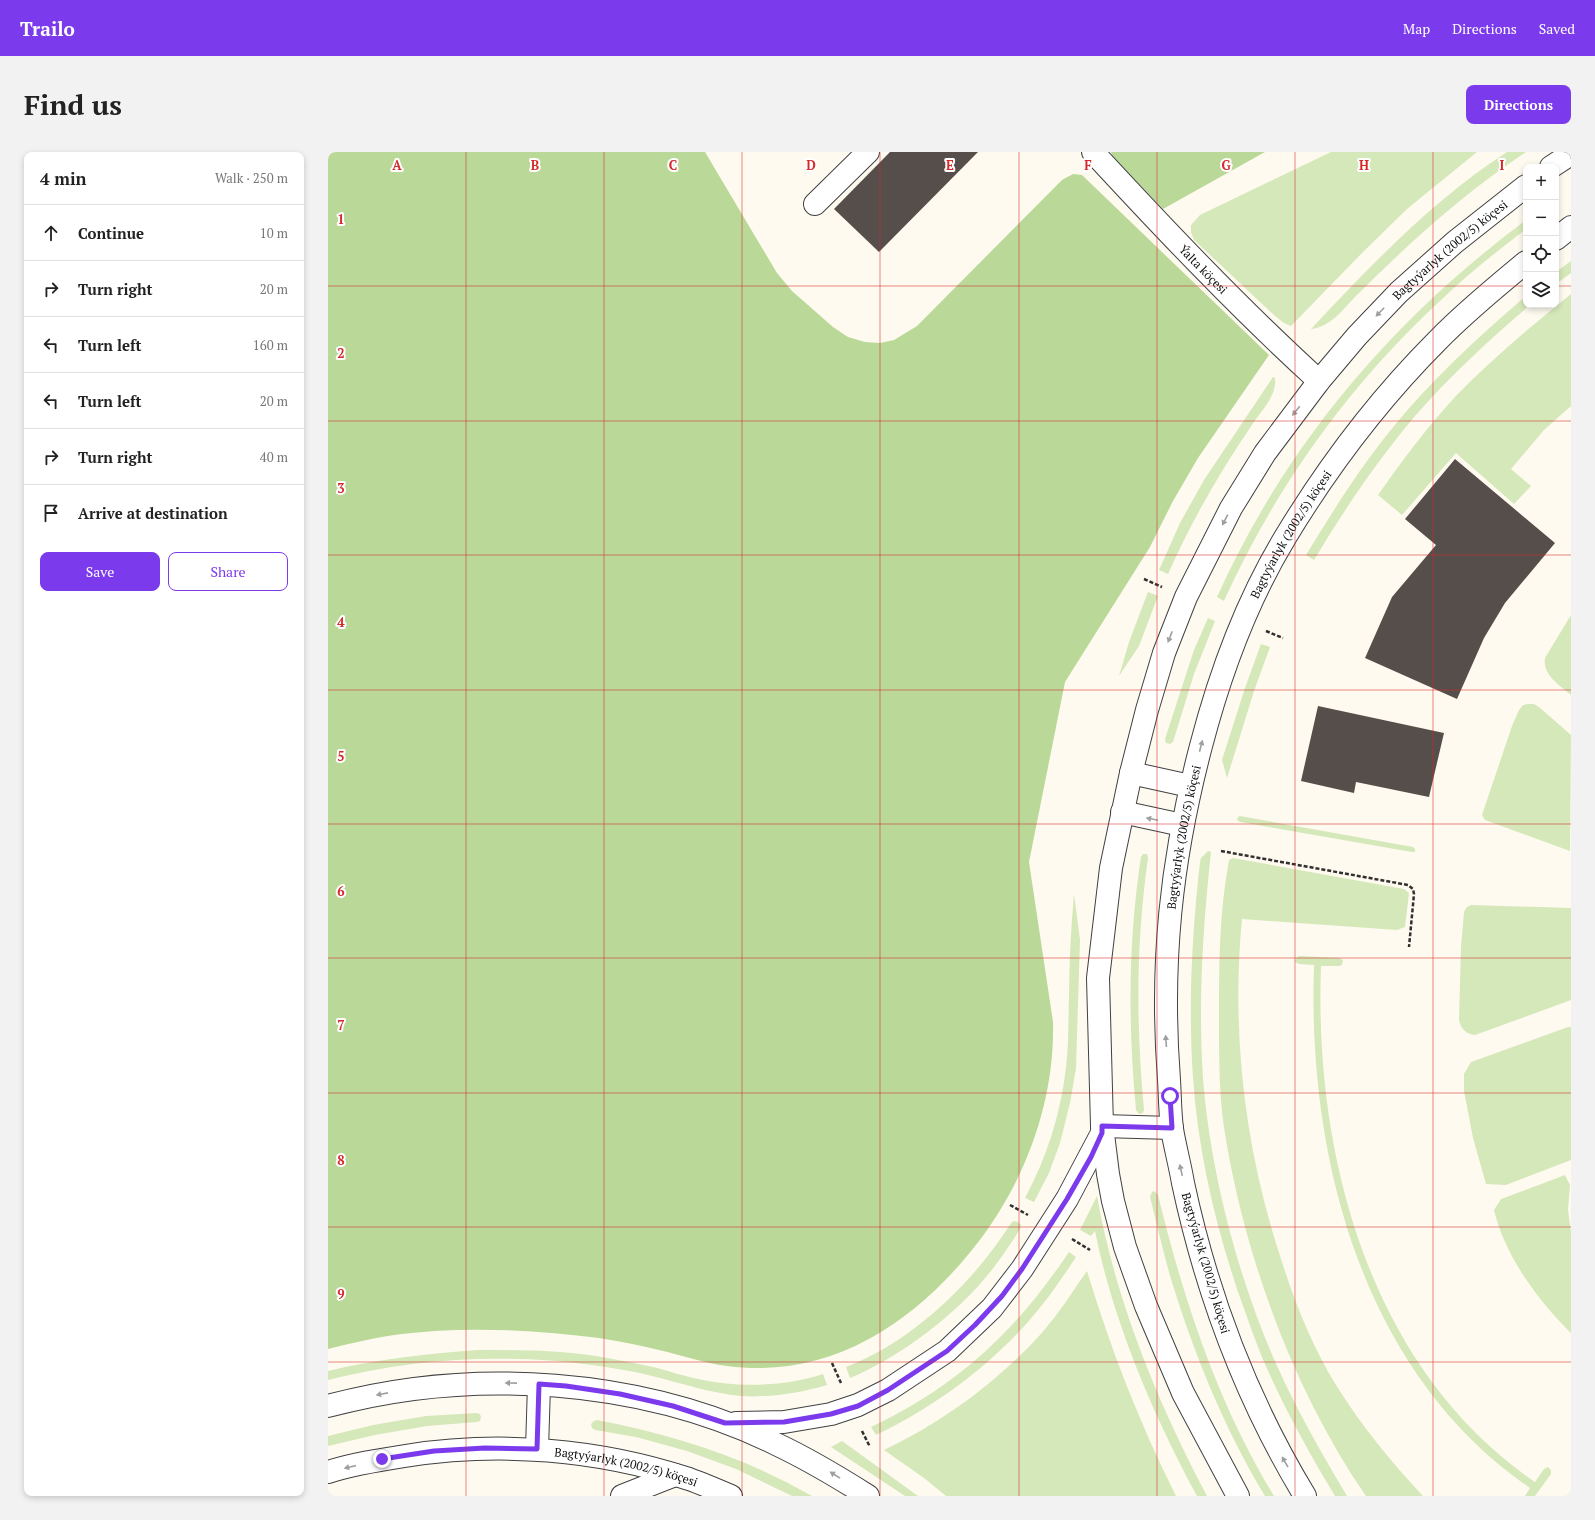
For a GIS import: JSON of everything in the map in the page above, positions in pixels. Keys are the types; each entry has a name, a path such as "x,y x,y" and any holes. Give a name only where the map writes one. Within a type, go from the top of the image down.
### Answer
{"street":[{"path":"815,204 868,152"},
{"name":"Ýalta köçesi","path":"1093,152 1159,224 1270,337 1319,381"},
{"path":"1556,164 1571,154"},
{"name":"Bagtyýarlyk (2002/5) köçesi","path":"1238,1496 1184,1393 1146,1306 1125,1248 1113,1201 1102,1129 1098,978 1111,868 1122,812 1147,710 1160,667 1186,597 1231,508 1265,453 1319,381 1357,336 1399,292 1455,242 1523,188"},
{"path":"1559,237 1571,227"},
{"name":"Bagtyýarlyk (2002/5) köçesi","path":"1305,1496 1283,1460 1238,1367 1224,1327 1191,1218 1172,1128 1165,1034 1165,974 1168,925 1174,873 1182,825 1190,786 1221,678 1243,621 1264,575 1286,536 1318,487 1354,437 1394,388 1439,339 1492,290 1523,264"},
{"path":"1131,772 1190,786"},
{"path":"1122,812 1182,825"},
{"path":"1102,1129 1172,1128"},
{"name":"Bagtyýarlyk (2002/5) köçesi","path":"725,1423 784,1422 831,1414 858,1406 888,1390 947,1351 992,1308 1022,1269 1067,1199 1091,1157 1102,1129"},
{"name":"Bagtyýarlyk (2002/5) köçesi","path":"328,1406 350,1400 404,1390 458,1384 539,1384 566,1386 620,1394 673,1406 725,1423 782,1447 823,1468 868,1496"},
{"path":"537,1449 539,1384"},
{"name":"Bagtyýarlyk (2002/5) köçesi","path":"328,1472 382,1459 434,1451 485,1448 537,1449 588,1455 639,1465 675,1475 731,1496"},
{"path":"622,1496 675,1475"}],"path":[{"path":"1144,579 1186,597"},
{"path":"1243,621 1283,638"},
{"path":"1221,851 1408,885 1413,889 1414,894 1409,947"}],"green space":[{"path":"328,152 705,152 777,273 792,291 833,327 848,337 865,342 880,343 894,340 917,326 1062,180 1073,174 1082,175 1269,355 1198,458 1173,501 1150,547 1065,682 1029,862 1053,1022 1049,1081 1043,1110 1024,1165 1011,1192 996,1217 979,1241 955,1270 929,1296 900,1319 870,1339 837,1354 802,1364 765,1368 727,1366 701,1361 644,1346 599,1338 500,1330 450,1330 402,1334 374,1338 328,1349"},
{"path":"1111,152 1265,152 1163,209 1113,157"},
{"path":"1331,152 1477,152 1407,209 1291,326 1275,316 1194,240 1191,232 1191,225 1200,215"},
{"path":"1507,152 1526,152 1481,184 1417,238 1336,317 1325,325 1311,329 1356,281 1428,212"},
{"path":"1523,222 1523,231 1482,264 1440,301 1375,367 1345,403 1317,440 1266,518 1224,601 1217,597 1245,541 1276,488 1310,437 1347,389 1388,343 1431,300 1477,259"},
{"path":"1571,261 1571,273 1559,282 1559,270"},
{"path":"1571,294 1571,406 1544,430 1511,469 1531,486 1514,504 1456,453 1402,515 1378,495 1415,444 1455,397 1541,318 1554,308 1559,308 1559,304"},
{"path":"1523,299 1523,308 1527,308 1456,372 1428,401 1387,450 1337,523 1314,560 1306,555 1356,476 1378,446 1405,413 1438,377"},
{"path":"1273,377 1275,378 1275,384 1272,396 1230,458 1187,534 1168,574 1159,570 1180,523 1204,480"},
{"path":"1148,592 1158,596 1139,646 1119,676 1129,642"},
{"path":"1571,615 1571,695 1549,675 1546,670 1545,658"},
{"path":"1208,618 1215,621 1194,674 1173,742 1170,744 1166,743 1165,739 1194,650"},
{"path":"1261,644 1270,647 1254,691 1227,778 1222,760"},
{"path":"1534,704 1539,707 1571,735 1570,851 1485,820 1482,815 1512,726 1519,710 1523,705"},
{"path":"1240,816 1413,847 1415,852 1240,822 1237,820"},
{"path":"1208,851 1211,852 1201,993 1203,1078 1212,1151 1228,1226 1251,1300 1278,1368 1319,1449 1347,1496 1335,1496 1300,1435 1269,1373 1238,1292 1222,1240 1203,1160 1195,1105 1193,1078 1191,997 1193,943 1200,862 1201,858"},
{"path":"1143,854 1147,854 1148,858 1139,952 1138,984 1141,1078 1144,1110 1143,1113 1139,1114 1136,1110 1133,1078 1131,984 1134,920 1141,857"},
{"path":"1233,858 1404,889 1409,893 1405,927 1397,930 1242,919 1238,1005 1244,1091 1250,1134 1258,1176 1269,1218 1292,1292 1319,1355 1336,1385 1377,1443 1423,1496 1366,1496 1340,1456 1296,1371 1277,1326 1247,1233 1235,1186 1226,1140 1220,1080 1220,940 1223,900 1229,860"},
{"path":"1074,894 1080,940 1076,1068 1070,1103 1060,1143 1049,1173 1034,1202 1025,1198 1040,1167 1052,1134 1064,1084 1068,1041 1070,946"},
{"path":"1471,905 1571,908 1571,1000 1475,1035 1469,1034 1464,1030 1459,1020 1461,947 1464,912 1467,907"},
{"path":"1299,956 1339,958 1343,960 1342,965 1339,966 1321,966 1321,1038 1328,1111 1342,1183 1364,1253 1393,1319 1431,1381 1478,1435 1535,1482 1544,1469 1548,1467 1551,1470 1551,1474 1535,1496 1525,1496 1530,1488 1472,1441 1425,1385 1386,1323 1357,1256 1335,1185 1321,1112 1314,1038 1314,965 1299,964 1295,962 1296,958"},
{"path":"1571,1027 1571,1160 1506,1185 1486,1184 1473,1138 1464,1091 1464,1074 1471,1062"},
{"path":"1565,1175 1570,1185 1568,1210 1571,1232 1571,1333 1547,1307 1524,1277 1506,1244 1494,1210 1501,1199"},
{"path":"1154,1191 1158,1195 1179,1274 1204,1350 1235,1424 1274,1496 1265,1496 1250,1470 1223,1417 1200,1363 1165,1259 1150,1197"},
{"path":"1097,1196 1115,1274 1140,1350 1171,1424 1207,1496 1197,1496 1165,1433 1136,1367 1112,1299 1095,1231 1091,1236 1080,1230"},
{"path":"1014,1221 1021,1225 1020,1229 994,1267 965,1300 929,1331 909,1345 889,1358 850,1378 846,1367 871,1356 894,1342 939,1308 960,1288 979,1267"},
{"path":"1069,1252 1076,1257 1053,1291 1027,1323 994,1357 937,1400 917,1413 876,1435 871,1427 902,1411 931,1393 983,1354 1028,1307 1049,1281"},
{"path":"1087,1271 1116,1357 1138,1413 1176,1496 946,1496 924,1478 884,1450 948,1414 987,1385 1023,1353 1040,1335"},
{"path":"477,1350 536,1351 581,1354 610,1358 653,1367 717,1383 748,1385 779,1383 795,1381 823,1374 827,1385 784,1394 740,1396 729,1395 637,1373 600,1366 526,1359 427,1362 328,1380 328,1371 365,1363 439,1353"},
{"path":"480,1414 481,1417 480,1421 477,1422 427,1426 375,1435 328,1446 328,1436 373,1425 426,1416"},
{"path":"597,1420 681,1440 708,1449 761,1470 812,1496 792,1496 736,1469 687,1451 636,1437 595,1430 592,1428 591,1424"},
{"path":"842,1441 918,1496 905,1496 831,1447"}],"building":[{"path":"890,152 978,152 879,252 834,209"},
{"path":"1455,459 1555,543 1505,603 1484,638 1457,699 1365,658 1392,597 1436,545 1405,519"},
{"path":"1318,706 1444,733 1429,797 1356,782 1354,793 1301,781"}],"route":[{"path":"382,1459 434,1451 485,1448 537,1449 539,1384 566,1386 620,1394 673,1406 725,1423 784,1422 831,1414 858,1406 888,1390 947,1351 992,1308 1022,1269 1067,1199 1091,1157 1102,1133 1102,1126 1172,1128 1170,1096"}]}
